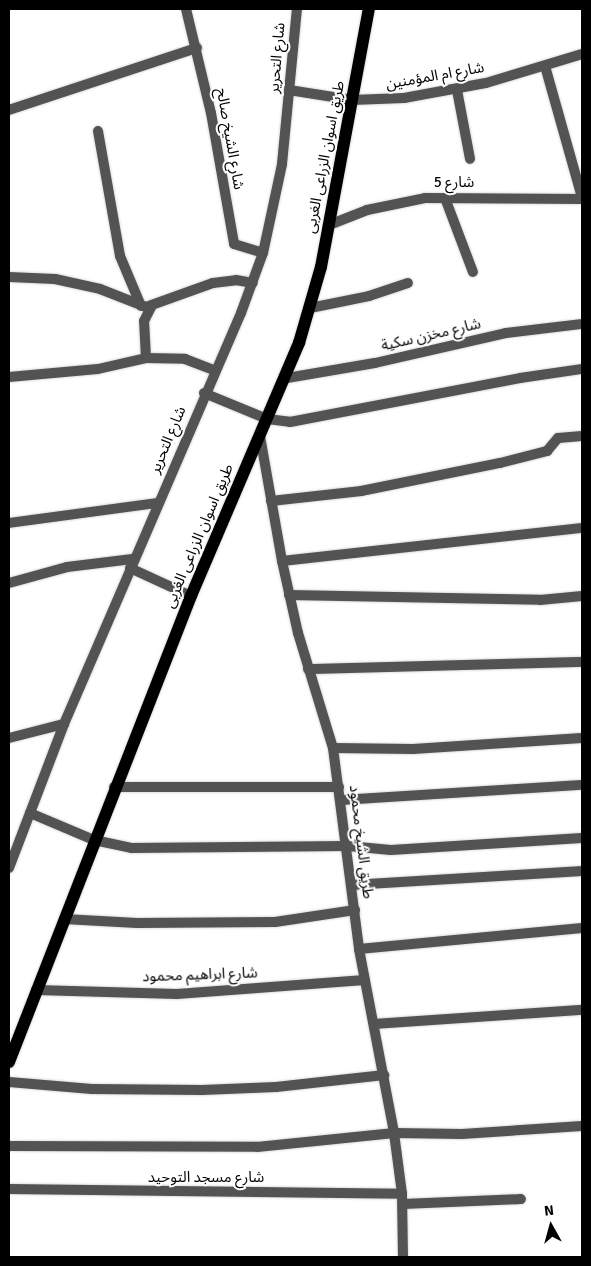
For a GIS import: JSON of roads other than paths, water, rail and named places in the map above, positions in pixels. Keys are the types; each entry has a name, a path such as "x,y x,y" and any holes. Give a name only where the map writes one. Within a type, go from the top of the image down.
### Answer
{"main road":[{"name":"طريق اسوان الزراعى الغربى","path":"9,1062 114,787 191,596 287,378 310,308 329,225 369,9"}],"street":[{"name":"شارع الشيخ صالح","path":"186,9 197,48 234,244 263,253"},
{"name":"شارع التحرير","path":"9,868 64,724 204,393 253,283 263,253 278,190 297,9"},
{"path":"9,110 197,48"},
{"name":"شارع ام المؤمنين","path":"289,90 352,100 404,98 456,90 582,54"},
{"path":"545,66 582,198"},
{"path":"456,90 470,159"},
{"path":"98,131 120,256 146,307 144,321 146,358"},
{"path":"445,198 473,272"},
{"name":"شارع 5","path":"329,225 386,204 445,198 582,198"},
{"path":"9,277 55,279 100,289 146,307 213,282 236,280 253,283"},
{"path":"310,308 369,296 408,282"},
{"name":"شارع مخزن سكية","path":"287,378 374,363 506,333 582,324"},
{"path":"9,377 98,369 146,358 185,359 214,370"},
{"path":"204,393 268,419 290,422 582,369"},
{"name":"طريق الشيخ محمود","path":"260,436 282,561 290,595 308,669 334,748 348,846 359,949 364,980 375,1024 394,1133 402,1199 403,1257"},
{"path":"271,501 361,492 500,463 547,451 558,438 582,436"},
{"path":"9,523 157,503"},
{"path":"282,561 582,528"},
{"path":"9,583 67,566 132,564 191,596"},
{"path":"290,595 540,600 582,596"},
{"path":"308,669 582,662"},
{"path":"9,738 64,724"},
{"path":"334,748 413,749 582,738"},
{"path":"341,800 582,785"},
{"path":"114,787 339,787"},
{"path":"30,813 94,840 118,847 155,849 348,846 391,850 582,838"},
{"path":"352,885 582,871"},
{"path":"64,919 129,923 275,922 355,910"},
{"path":"359,949 582,928"},
{"name":"شارع ابراهيم محمود","path":"36,990 177,994 364,980"},
{"path":"375,1024 582,1010"},
{"path":"9,1082 92,1089 202,1090 276,1087 384,1075"},
{"path":"9,1146 257,1147 394,1133 462,1134 582,1126"},
{"name":"شارع مسجد التوحيد","path":"9,1189 402,1199 521,1199"}]}
